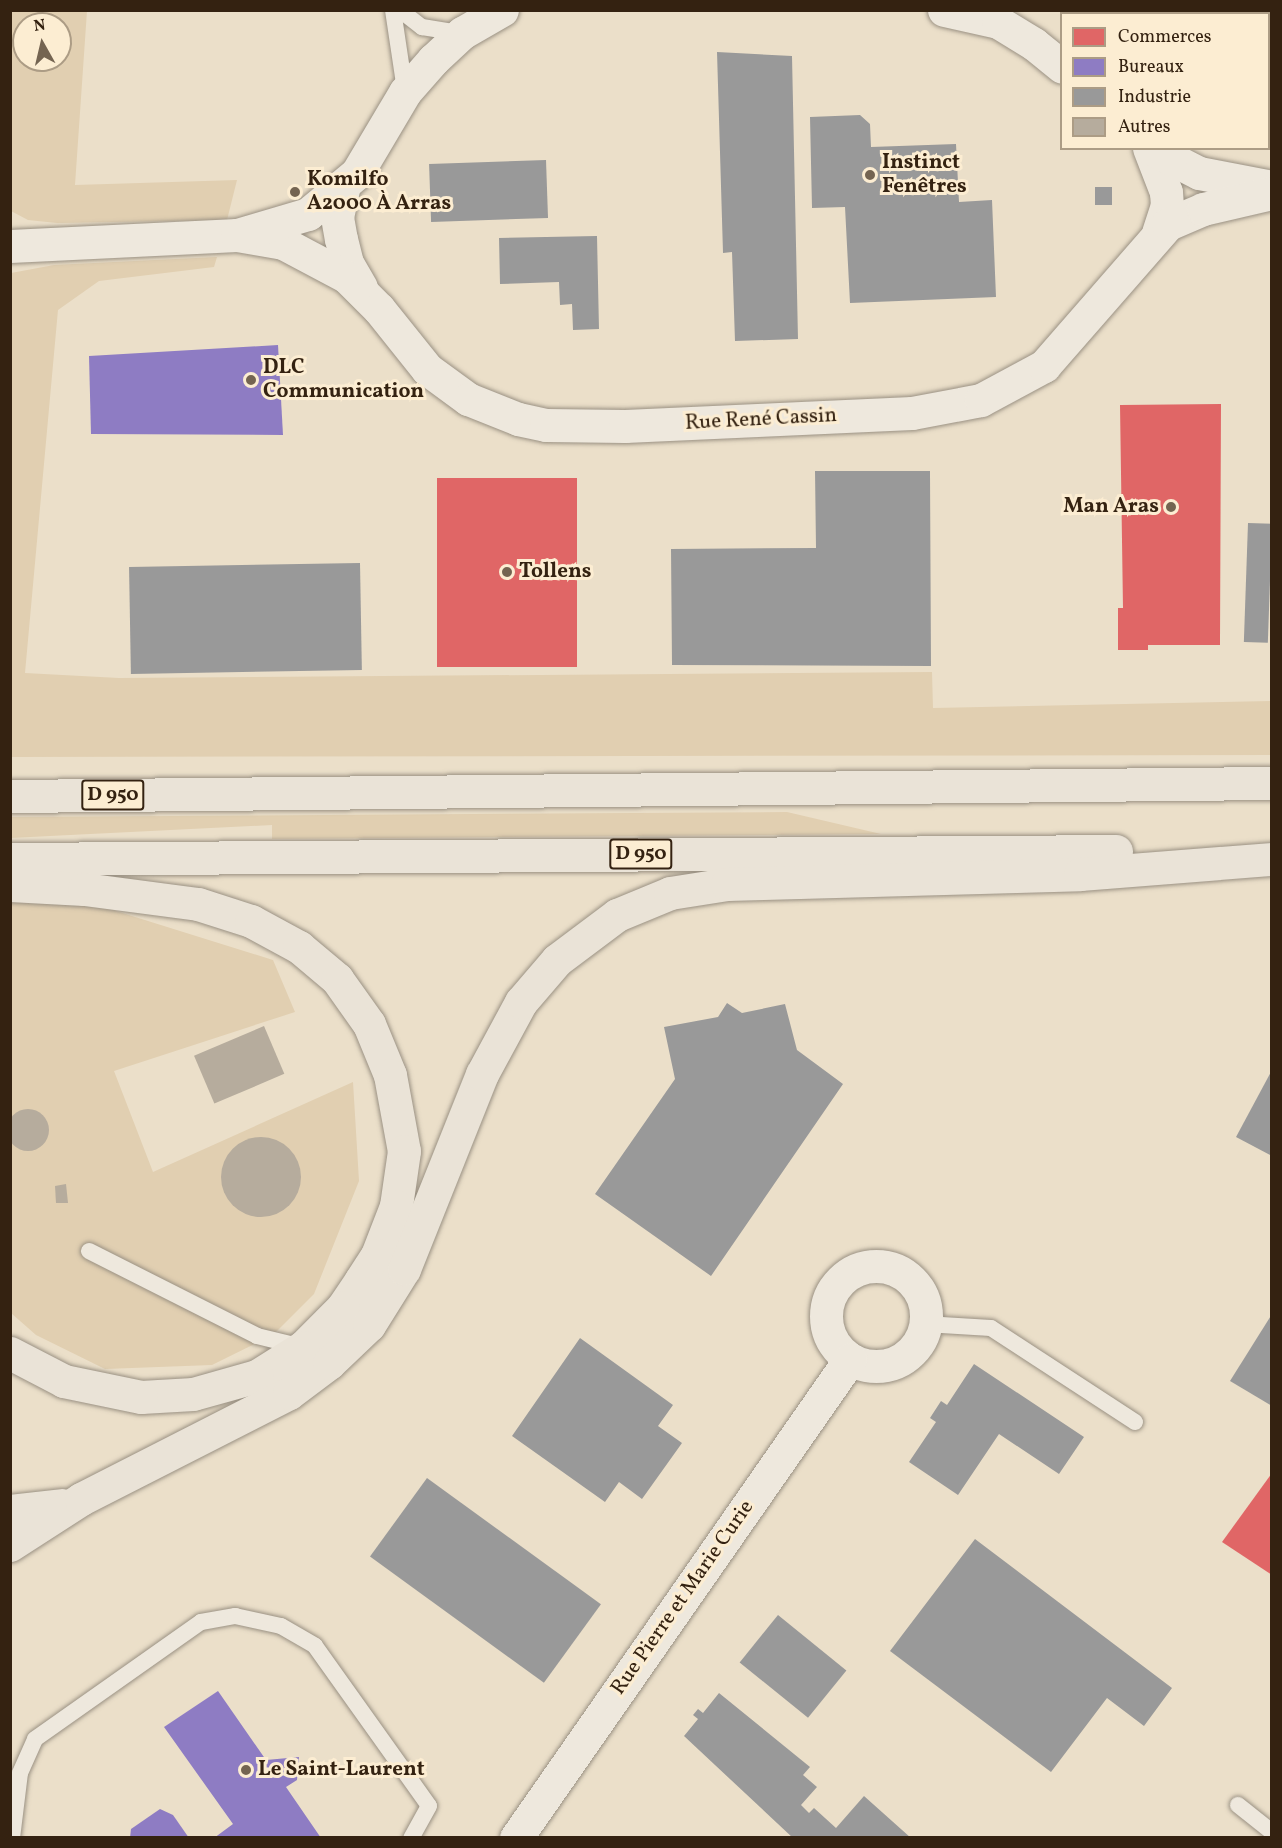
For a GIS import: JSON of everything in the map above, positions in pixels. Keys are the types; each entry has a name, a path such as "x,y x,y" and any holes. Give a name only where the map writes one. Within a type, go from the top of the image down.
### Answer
{"highway":[{"path":"10,774 102,780 214,793"},
{"name":"D 950","path":"10,796 1272,783"},
{"name":"D 950","path":"10,859 1272,850"},
{"path":"10,1545 81,1499 289,1393 329,1364 369,1325 404,1269 482,1074 521,1002 556,960 617,915 670,894 727,884 1080,874 1272,859"},
{"path":"10,885 84,888 226,911 299,947 326,968 354,999 369,1024 392,1082 402,1124 402,1180 377,1255 343,1307 303,1347 257,1376 194,1394 168,1397 115,1395 64,1381 10,1374"},
{"path":"10,1353 64,1381"},
{"path":"10,1511 81,1499"}],"street":[{"path":"13,244 237,235 290,222 343,189 370,154 405,92 462,33 502,10"},
{"path":"944,10 998,22 1034,44 1060,65"},
{"path":"1151,150 1166,192 1167,205 1158,232"},
{"path":"1154,150 1199,173 1272,187"},
{"path":"343,189 337,217 340,239 347,263 364,293"},
{"name":"Rue René Cassin","path":"237,235 283,243 304,251 364,293 427,369 468,399 518,419 563,426 625,426 912,413 981,400 1044,366 1158,232 1203,209 1272,193"},
{"path":"881,1267 908,1277 921,1295 925,1324 917,1344 901,1360 872,1366 850,1359 835,1345 826,1318 833,1291 854,1272 881,1267"},
{"name":"Rue Pierre et Marie Curie","path":"516,1838 850,1359"}],"lane":[{"path":"393,10 405,92"},
{"path":"400,10 422,27 462,33"},
{"path":"89,1251 257,1336 303,1347"},
{"path":"925,1324 991,1328 1136,1422"},
{"path":"12,1838 20,1773 35,1739 201,1622 235,1616 281,1626 315,1646 429,1806 411,1838"},
{"path":"1238,1805 1272,1832"}],"shaded area":[{"path":"10,11 87,11 75,185 237,180 227,220 57,223 28,220 11,211"},
{"path":"217,257 214,267 99,281 58,310 25,673 119,678 932,672 933,708 1271,701 1271,755 11,757 11,273 54,265"},
{"path":"787,812 881,834 272,839 272,825 10,838 11,817"},
{"path":"11,898 84,901 273,960 295,1012 114,1071 153,1172 353,1082 359,1181 314,1294 273,1335 212,1365 105,1369 36,1335 11,1313"}],"building: Commerces":[{"name":"Man Aras","path":"1221,404 1220,645 1148,645 1148,650 1118,650 1118,608 1123,608 1120,405"},
{"name":"Tollens","path":"437,478 577,478 577,667 437,667"},
{"path":"1272,1473 1272,1575 1222,1542"}],"building: Bureaux":[{"path":"278,345 283,435 91,434 89,356"},
{"name":"Le Saint-Laurent","path":"218,1691 266,1760 299,1757 297,1780 286,1787 321,1838 214,1838 233,1824 164,1727"},
{"path":"160,1809 173,1815 189,1838 130,1838 131,1829"}],"building: Industrie":[{"path":"717,52 792,56 798,339 735,341 732,252 723,253"},
{"path":"860,115 870,124 871,147 956,144 959,202 992,200 996,297 850,303 845,207 812,208 810,117"},
{"path":"546,160 548,218 431,222 429,164"},
{"path":"1095,187 1112,187 1112,205 1095,205"},
{"path":"597,236 599,329 573,330 572,304 560,305 559,282 500,284 499,238"},
{"path":"815,471 930,471 931,666 672,665 671,549 816,548"},
{"path":"1248,523 1272,524 1268,643 1244,642"},
{"path":"360,563 362,670 131,674 129,567"},
{"path":"727,1003 742,1013 785,1004 797,1050 843,1084 711,1276 595,1194 675,1079 664,1027 718,1017"},
{"path":"1272,1070 1272,1156 1236,1137"},
{"path":"1272,1314 1272,1406 1230,1381"},
{"path":"580,1338 673,1405 658,1426 682,1443 642,1499 619,1482 605,1502 512,1436"},
{"path":"974,1364 1084,1437 1059,1474 999,1434 958,1495 909,1462 936,1422 930,1418 941,1401 947,1405"},
{"path":"427,1478 601,1604 544,1683 370,1556"},
{"path":"975,1539 1172,1688 1144,1726 1107,1698 1051,1772 890,1651"},
{"path":"778,1615 846,1670 808,1718 740,1662"},
{"path":"719,1693 810,1767 803,1775 817,1787 801,1805 809,1813 814,1808 836,1828 864,1796 911,1838 793,1838 684,1736 698,1719 693,1715 698,1709 703,1713"}],"building: Autres":[{"path":"264,1026 284,1074 214,1104 194,1056"},
{"path":"28,1109 36,1110 43,1115 48,1122 48,1138 43,1145 36,1150 28,1151 20,1150 13,1145 8,1138 7,1130 8,1122 13,1115 20,1110"},
{"path":"253,1137 269,1137 290,1148 301,1169 301,1185 290,1206 269,1217 253,1217 239,1211 227,1199 221,1185 221,1169 227,1155 239,1143"},
{"path":"66,1184 68,1203 56,1203 55,1186"}],"place":[{"name":"Instinct Fenêtres","path":"870,175"},
{"name":"Komilfo A2000 À Arras","path":"295,192"},
{"name":"DLC Communication","path":"251,380"},
{"name":"Man Aras","path":"1171,507"},
{"name":"Tollens","path":"507,572"},
{"name":"Le Saint-Laurent","path":"246,1770"}]}
